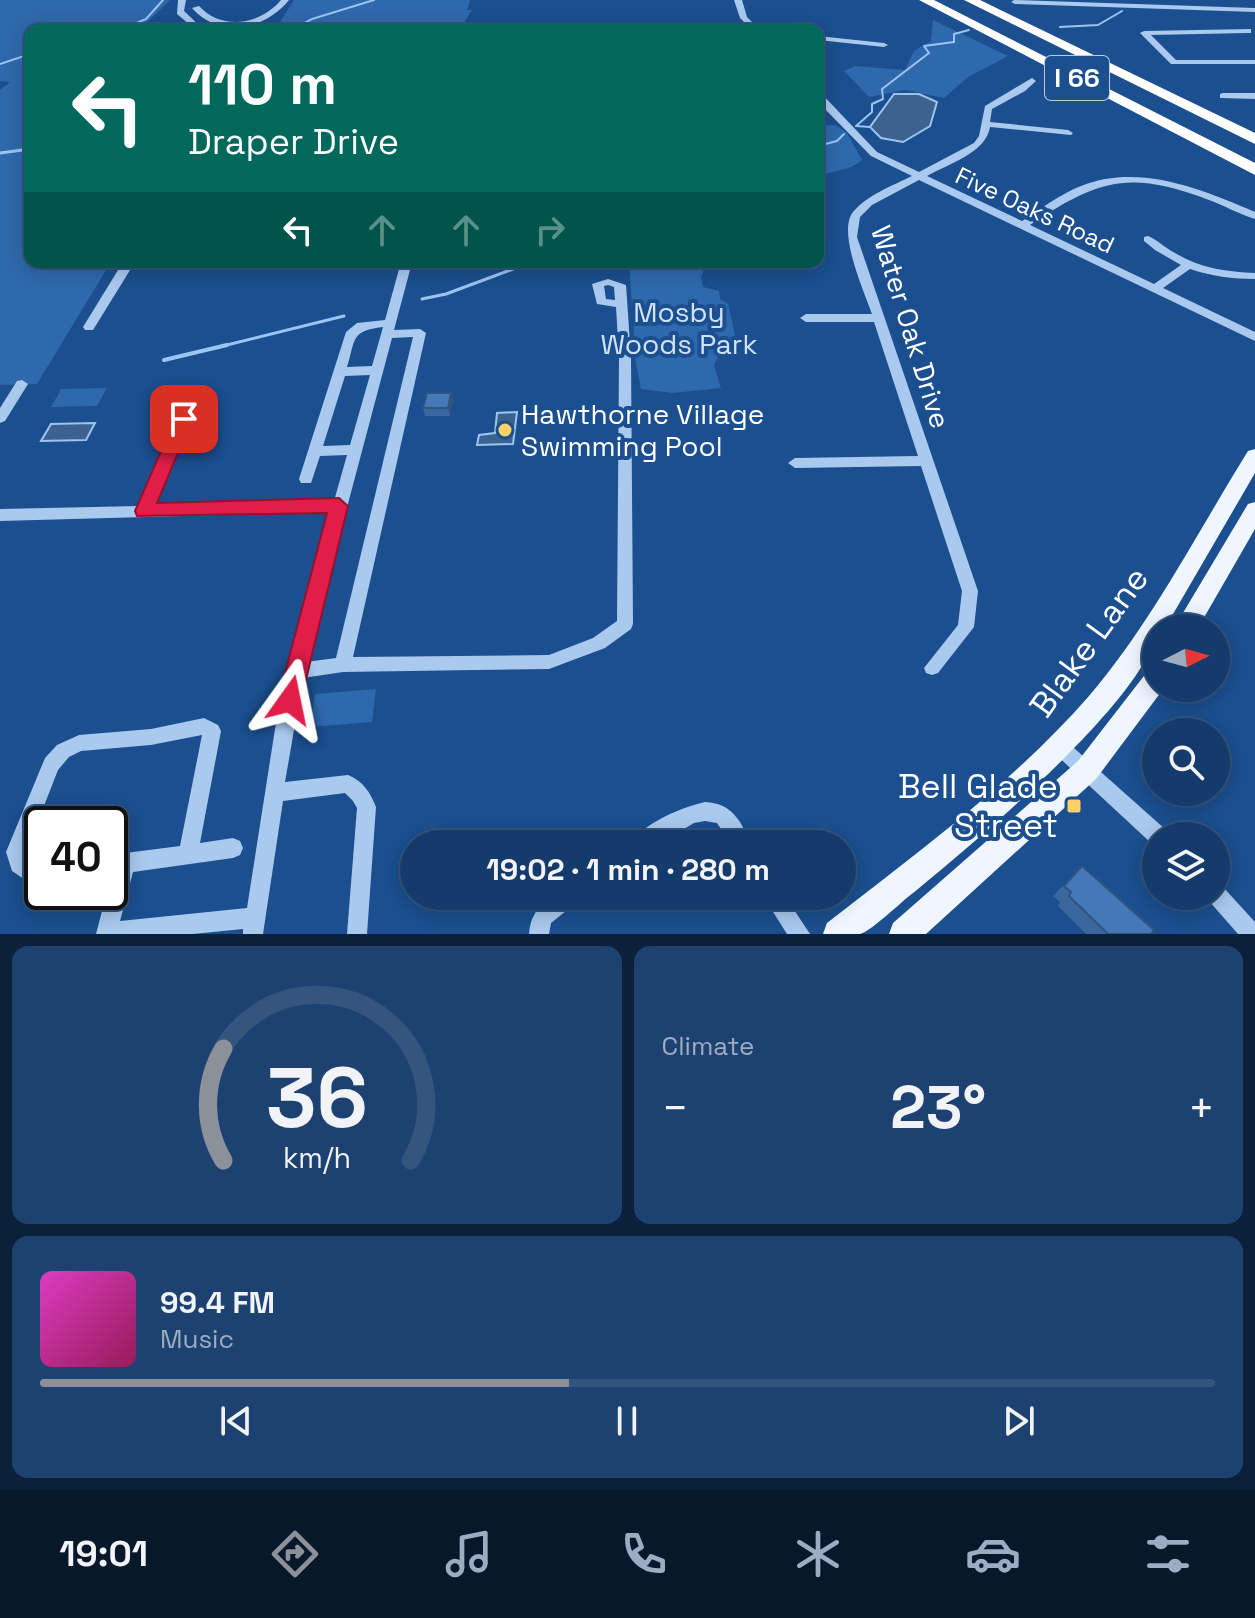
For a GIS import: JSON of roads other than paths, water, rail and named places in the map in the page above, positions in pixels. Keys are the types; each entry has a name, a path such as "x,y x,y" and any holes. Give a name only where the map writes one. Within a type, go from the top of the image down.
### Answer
{"highway":[{"name":"I 66","path":"925,0 1255,170"},
{"path":"942,0 1255,159"},
{"path":"970,0 1255,139"},
{"name":"I 66","path":"985,0 1255,131"}],"main road":[{"name":"Blake Lane","path":"838,934 1012,790 1059,746 1100,701 1255,456"},
{"path":"1194,614 1255,510"},
{"path":"904,934 1087,770 1142,698"}],"street":[{"path":"182,0 180,12 193,24"},
{"path":"213,24 261,21 275,13 285,0"},
{"path":"738,0 744,18 750,24"},
{"path":"1193,0 1201,8"},
{"path":"1015,2 1097,2 1255,10"},
{"path":"196,8 202,16 219,22"},
{"path":"1223,10 1252,34"},
{"path":"1252,34 1144,33 1174,62 1255,62"},
{"path":"824,39 884,45"},
{"name":"Water Oak Drive","path":"932,668 962,635 971,601 968,583 852,237 852,223 868,203 977,145 984,136 986,112 993,103 1027,87 1032,81"},
{"path":"1223,96 1255,96"},
{"name":"Five Oaks Road","path":"824,103 874,154 1255,337"},
{"path":"985,124 1068,133"},
{"path":"1023,225 1088,187 1122,181 1187,189 1255,216"},
{"path":"1148,239 1158,248 1189,264 1225,274 1255,276"},
{"path":"1155,289 1189,264"},
{"path":"89,327 125,268"},
{"path":"110,910 106,934 254,925 296,671 405,268"},
{"path":"296,671 343,665 549,662 599,643 625,624 625,358 621,304"},
{"path":"806,318 879,318"},
{"path":"306,479 354,330 365,325 420,333 343,665"},
{"path":"339,372 377,370"},
{"path":"0,418 22,384"},
{"path":"144,511 187,412"},
{"path":"314,451 355,450"},
{"path":"795,463 927,461"},
{"path":"0,515 339,506"},
{"path":"34,806 51,764 63,751 79,743 151,737 204,726 212,731 188,854"},
{"path":"1059,746 1143,822"},
{"path":"274,793 348,784 360,794 367,807 357,934"},
{"path":"661,830 679,817 716,812 726,816 734,830"},
{"path":"24,832 16,852 19,864 24,868"},
{"path":"128,863 233,848"},
{"path":"539,934 538,924 550,910"},
{"path":"783,910 800,934"},
{"path":"1230,910 1252,934"}],"waterway":[{"path":"134,24 146,19 163,0"},
{"path":"303,24 374,0"},
{"path":"1060,27 1098,25 1122,11"},
{"path":"870,127 856,126 872,112 872,104 883,99 882,89 929,53 924,46 954,42 954,34 969,30"},
{"path":"0,64 24,56"},
{"path":"824,144 837,141 844,134"},
{"path":"0,153 24,150"},
{"path":"422,299 446,294 516,268"},
{"path":"219,347 344,316"},
{"path":"164,360 227,345"}],"place":[{"name":"Hawthorne Village Swimming Pool","path":"505,430"},
{"name":"Bell Glade Street","path":"1074,806"}],"park label":[{"name":"Mosby Woods Park","path":"679,328"}]}
